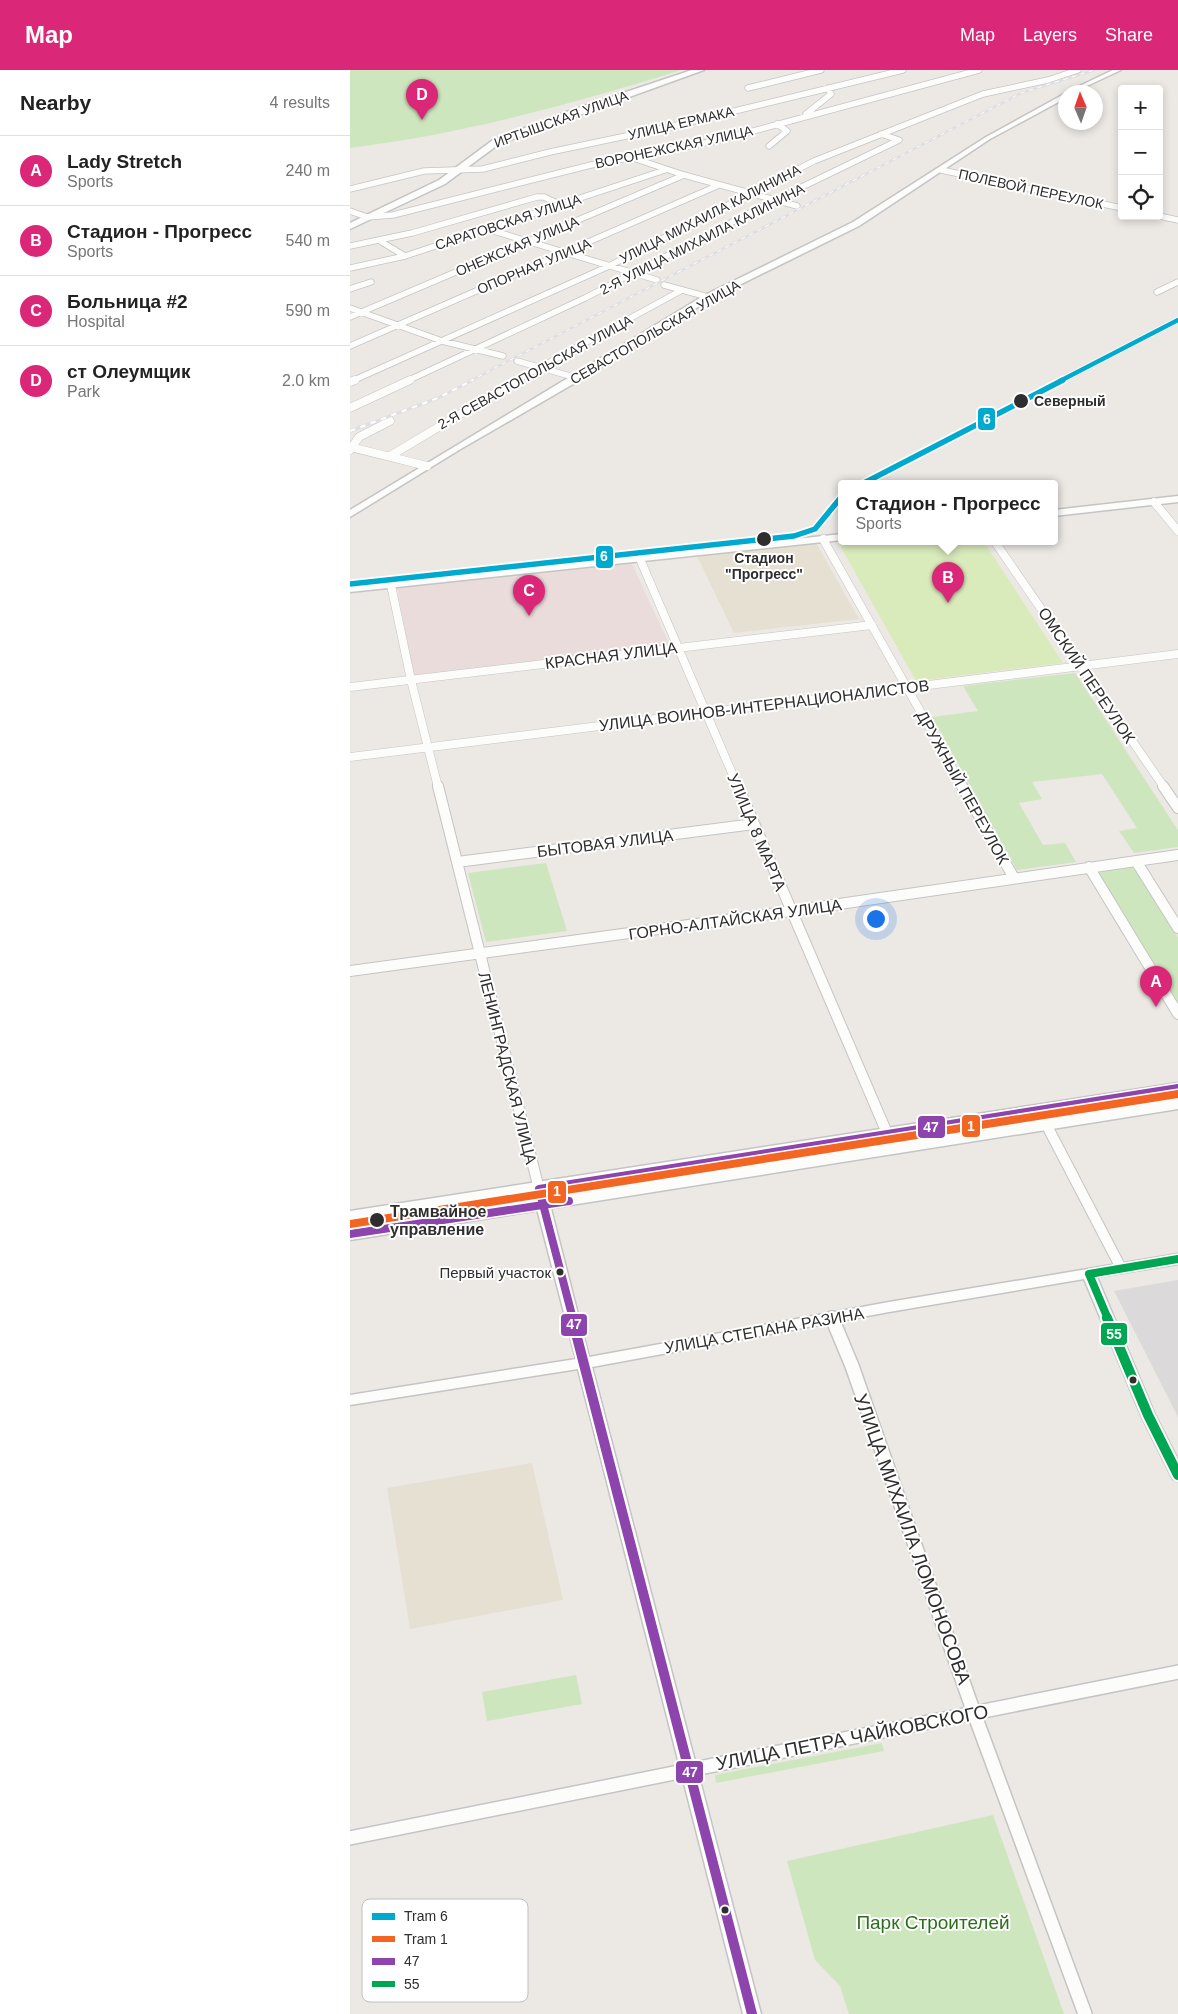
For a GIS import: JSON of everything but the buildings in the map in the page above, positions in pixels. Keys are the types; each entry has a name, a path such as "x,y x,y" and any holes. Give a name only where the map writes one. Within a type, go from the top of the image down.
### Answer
{"main road":[{"name":"ИРТЫШСКАЯ УЛИЦА","path":"350,226 442,182 488,146 515,134 700,70"},
{"path":"350,1234 887,1133 1178,1088"},
{"path":"350,1216 541,1197 894,1149 1178,1104"},
{"path":"887,1133 894,1149"}],"street":[{"path":"748,88 821,70"},
{"name":"УЛИЦА ЕРМАКА","path":"350,189 424,171 478,170 903,70"},
{"name":"ВОРОНЕЖСКАЯ УЛИЦА","path":"367,217 393,215 630,157 710,142 948,75 979,70"},
{"name":"УЛИЦА МИХАИЛА КАЛИНИНА","path":"350,382 609,266 749,193 814,162 983,94 1048,80 1078,70"},
{"path":"1085,85 1118,70"},
{"path":"804,116 831,94 828,88"},
{"name":"СЕВАСТОПОЛЬСКАЯ УЛИЦА","path":"350,514 708,298 856,224 988,138 1058,99"},
{"path":"769,146 786,131 777,124"},
{"name":"2-Я УЛИЦА МИХАИЛА КАЛИНИНА","path":"350,408 478,350 633,274 775,200 899,140 881,134"},
{"path":"630,157 684,176 797,206"},
{"name":"САРАТОВСКАЯ УЛИЦА","path":"350,268 405,256 665,170"},
{"name":"ПОЛЕВОЙ ПЕРЕУЛОК","path":"941,170 1118,207"},
{"name":"ОНЕЖСКАЯ УЛИЦА","path":"350,317 684,176"},
{"name":"ОПОРНАЯ УЛИЦА","path":"350,346 719,185"},
{"path":"350,246 380,241 537,197 544,197 561,204"},
{"path":"350,211 367,217"},
{"path":"1163,217 1178,220"},
{"path":"486,229 657,280"},
{"path":"380,241 405,256"},
{"path":"350,289 371,282"},
{"path":"1157,292 1178,282"},
{"path":"664,285 708,298"},
{"name":"2-Я СЕВАСТОПОЛЬСКАЯ УЛИЦА","path":"390,456 540,368 682,290"},
{"path":"350,308 442,341 503,356"},
{"path":"517,361 577,378"},
{"path":"390,421 359,437 351,448 427,466"},
{"path":"1058,514 1178,499"},
{"path":"1154,502 1178,531"},
{"path":"350,589 838,537"},
{"name":"ДРУЖНЫЙ ПЕРЕУЛОК","path":"823,539 1014,878"},
{"name":"ОМСКИЙ ПЕРЕУЛОК","path":"998,545 1079,666 1178,808"},
{"name":"УЛИЦА 8 МАРТА","path":"640,558 887,1133"},
{"name":"ЛЕНИНГРАДСКАЯ УЛИЦА","path":"391,585 411,680 541,1197 752,2014"},
{"name":"КРАСНАЯ УЛИЦА","path":"350,687 872,625"},
{"name":"УЛИЦА ВОИНОВ-ИНТЕРНАЦИОНАЛИСТОВ","path":"350,758 1178,654"},
{"name":"БЫТОВАЯ УЛИЦА","path":"457,862 754,824"},
{"name":"ГОРНО-АЛТАЙСКАЯ УЛИЦА","path":"350,971 792,912 1178,855"},
{"path":"1136,861 1178,928"},
{"path":"1089,867 1178,1014"},
{"path":"1046,1124 1121,1268"},
{"name":"УЛИЦА СТЕПАНА РАЗИНА","path":"350,1400 583,1363 1178,1259"},
{"path":"1089,1274 1148,1415 1178,1475"},
{"name":"УЛИЦА МИХАИЛА ЛОМОНОСОВА","path":"832,1318 852,1366 974,1713 1085,2014"},
{"name":"УЛИЦА ПЕТРА ЧАЙКОВСКОГО","path":"350,1838 1178,1672"}],"shaded area":[{"path":"816,543 859,619 734,633 697,556"},
{"path":"631,562 670,646 414,678 397,587"},
{"path":"1178,1280 1178,1417 1114,1291"},
{"path":"532,1463 563,1600 410,1629 387,1488"}],"green space":[{"path":"350,70 681,70 599,95 475,126 434,135 350,148"},
{"path":"840,545 986,545 1063,663 916,681"},
{"path":"1075,673 1178,830 1178,847 1134,853 1119,831 1137,828 1102,774 1032,782 1042,799 1019,803 1043,845 1065,843 1076,862 1017,870 932,717 978,711 963,686"},
{"path":"546,863 567,931 486,942 468,873"},
{"path":"1129,866 1135,870 1178,937 1178,1007 1098,872"},
{"path":"576,1675 582,1704 487,1721 482,1692"},
{"path":"882,1743 884,1751 716,1783 715,1775"},
{"name":"Парк Строителей","path":"993,1815 1064,2014 849,2014 840,1986 815,1960 787,1861"}],"tram line":[{"name":"6","path":"870,480 1178,320"},
{"path":"875,480 1178,323"},
{"name":"6","path":"350,584 794,536 815,529 838,501"},
{"path":"350,586 796,538 819,527 838,505"},
{"name":"1","path":"350,1224 1178,1094"},
{"path":"350,1228 1178,1098"}],"railway":[{"path":"470,381 1021,93 1094,70"},
{"path":"350,431 438,398 473,380"}],"transit line":[{"name":"47","path":"752,2014 539,1189 1178,1088"},
{"name":"47","path":"350,1234 569,1201"},
{"name":"55","path":"1178,1259 1089,1274 1148,1415 1178,1475"}],"place":[{"name":"ст Олеумщик","path":"422,120"},
{"name":"Северный","path":"1021,401"},
{"name":"Стадион \"Прогресс\"","path":"764,539"},
{"name":"Стадион - Прогресс","path":"948,603"},
{"name":"Больница #2","path":"529,616"},
{"name":"Lady Stretch","path":"1156,1007"},
{"name":"Трамвайное управление","path":"377,1220"},
{"name":"Первый участок","path":"560,1272"}]}
